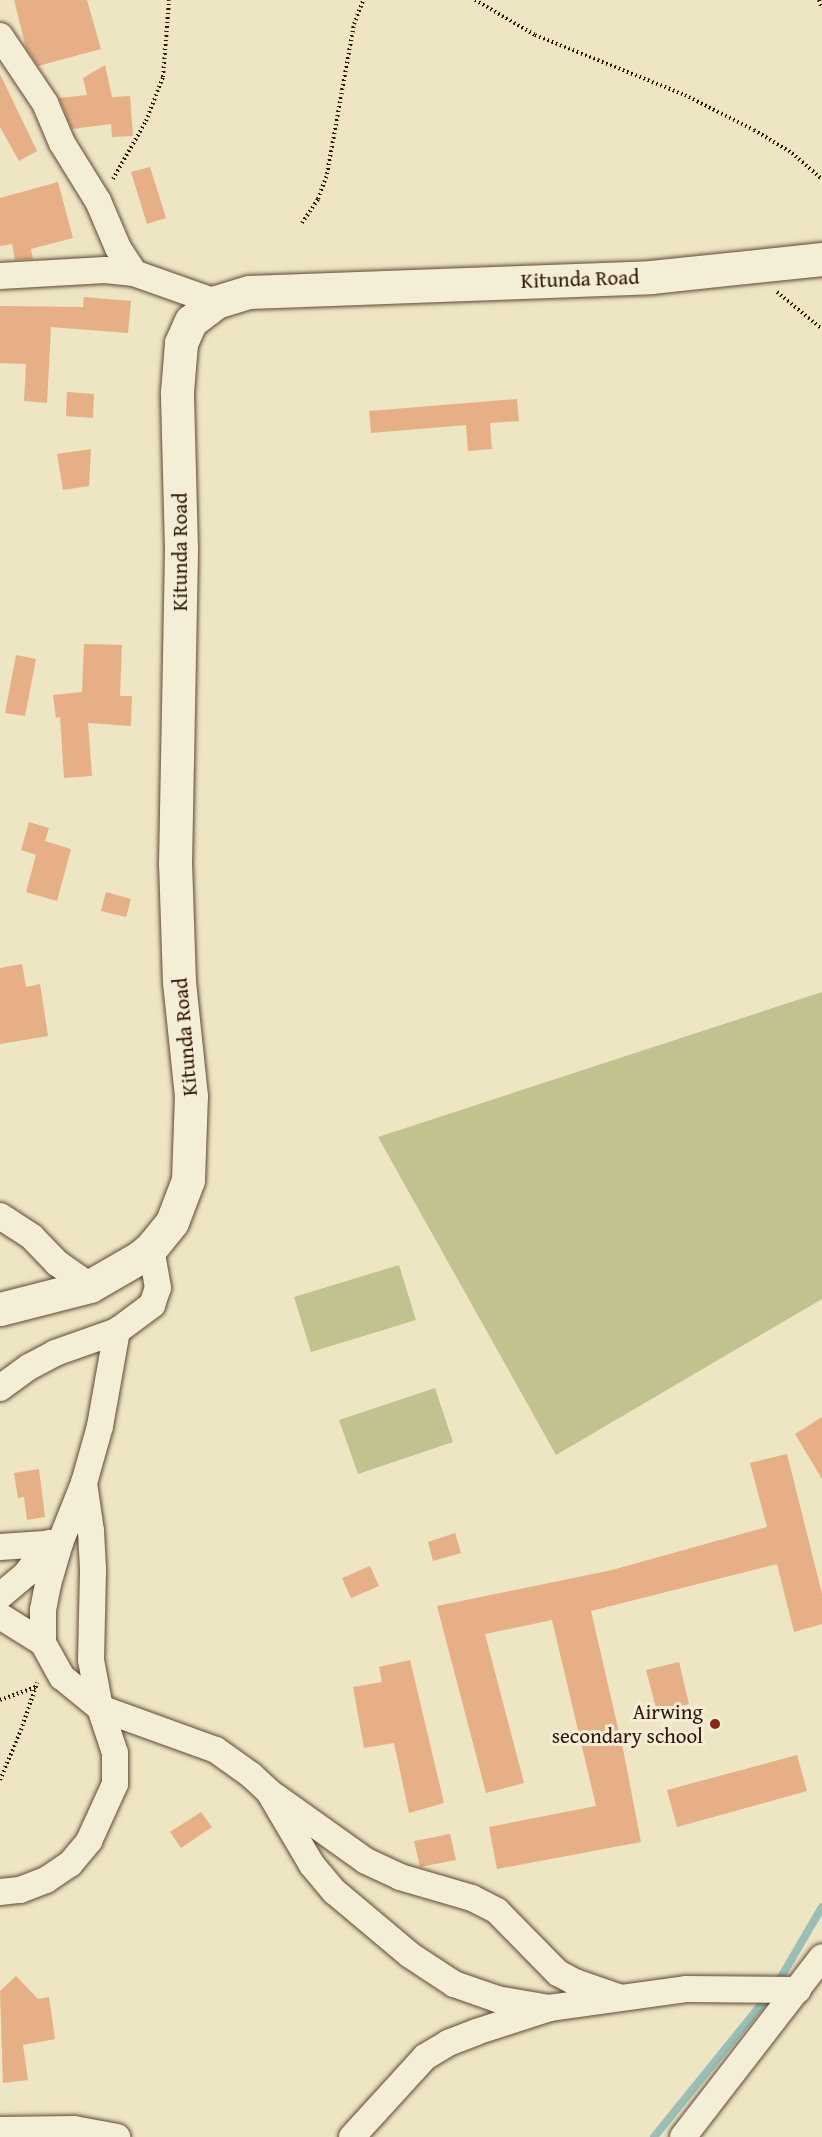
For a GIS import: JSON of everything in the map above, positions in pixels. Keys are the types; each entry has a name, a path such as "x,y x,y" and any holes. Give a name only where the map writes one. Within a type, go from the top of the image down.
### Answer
{"street":[{"path":"0,36 33,82 62,143 98,201 118,248 134,273"},
{"name":"Kitunda Road","path":"0,1309 90,1286 151,1248 172,1222 182,1202 188,1180 191,1096 179,982 175,864 181,549 177,392 181,343 191,321 216,302 249,292 651,277 822,259"},
{"path":"0,276 105,270 134,273 216,302"},
{"path":"0,1216 32,1237 57,1263 90,1286"},
{"path":"0,1388 29,1367 55,1353 117,1331 152,1305 158,1288 151,1248"},
{"path":"117,1331 100,1426 84,1483 55,1543 43,1610 43,1642 62,1677 100,1708 216,1750 251,1775 269,1792 366,1861 400,1877 472,1898 497,1911 558,1972 575,1982 620,1998"},
{"path":"0,1892 20,1890 46,1880 70,1864 94,1832 115,1784 115,1753 100,1708 91,1660 93,1569 84,1483"},
{"path":"0,1546 55,1543"},
{"path":"0,1596 26,1574 55,1543"},
{"path":"0,1616 43,1642"},
{"path":"269,1792 284,1821 320,1874 363,1917 410,1955 454,1984 497,1999 549,2008"},
{"path":"683,2137 822,1958"},
{"path":"352,2137 425,2057 466,2036 549,2008 720,1987 798,1990"},
{"path":"0,2130 74,2129 117,2137"}],"path":[{"path":"98,201 129,156 163,77 169,0"},
{"path":"302,223 318,199 327,174 354,24 363,0"},
{"path":"475,0 535,35 685,95 734,120 792,153 822,179"},
{"path":"819,0 822,9"},
{"path":"743,267 822,328"},
{"path":"0,1780 36,1687 43,1642"},
{"path":"0,1700 36,1687"}],"green space":[{"path":"822,992 822,1299 556,1455 378,1137"},
{"path":"399,1265 416,1320 311,1352 294,1297"},
{"path":"435,1388 453,1442 358,1474 339,1420"}],"building":[{"path":"14,0 87,0 101,49 38,66 26,48"},
{"path":"105,65 112,97 130,96 133,136 112,137 111,124 72,129 59,98 87,95 83,78"},
{"path":"0,74 37,151 19,161 0,127"},
{"path":"150,167 166,218 147,224 131,172"},
{"path":"58,182 73,238 31,249 33,259 15,260 12,244 0,246 0,198"},
{"path":"84,297 131,301 128,333 51,327 47,403 24,401 26,364 0,363 0,306 83,307"},
{"path":"67,392 94,394 93,418 66,416"},
{"path":"517,399 519,421 490,423 492,449 468,451 466,425 371,433 369,411"},
{"path":"91,449 89,486 63,490 57,454"},
{"path":"84,644 122,645 120,696 132,696 131,726 88,723 92,776 64,778 60,717 56,718 53,695 82,692"},
{"path":"16,655 36,659 25,716 5,713"},
{"path":"29,822 49,828 45,841 71,849 57,901 26,892 36,855 21,850"},
{"path":"106,892 131,899 126,917 101,911"},
{"path":"22,964 26,987 40,984 48,1036 0,1044 0,968"},
{"path":"822,1417 822,1479 795,1434"},
{"path":"787,1454 822,1594 822,1624 794,1632 777,1564 591,1611 624,1754 641,1842 497,1869 489,1827 596,1806 552,1620 485,1634 524,1783 486,1793 437,1606 612,1570 767,1527 750,1463"},
{"path":"39,1469 45,1517 27,1520 24,1497 18,1498 14,1473"},
{"path":"455,1533 461,1553 433,1561 428,1542"},
{"path":"370,1566 379,1586 351,1598 342,1578"},
{"path":"410,1660 444,1803 409,1813 394,1743 364,1748 353,1687 382,1682 379,1667"},
{"path":"679,1662 689,1704 657,1712 646,1670"},
{"path":"797,1755 807,1791 677,1827 667,1790"},
{"path":"201,1812 212,1827 181,1848 170,1832"},
{"path":"450,1834 456,1860 420,1867 414,1841"},
{"path":"16,1976 38,1999 49,1997 55,2039 23,2045 28,2080 3,2083 0,1991"}],"waterway":[{"path":"777,1984 822,1907"},
{"path":"654,2137 768,1996"}],"place":[{"name":"Airwing secondary school","path":"715,1724"}]}
